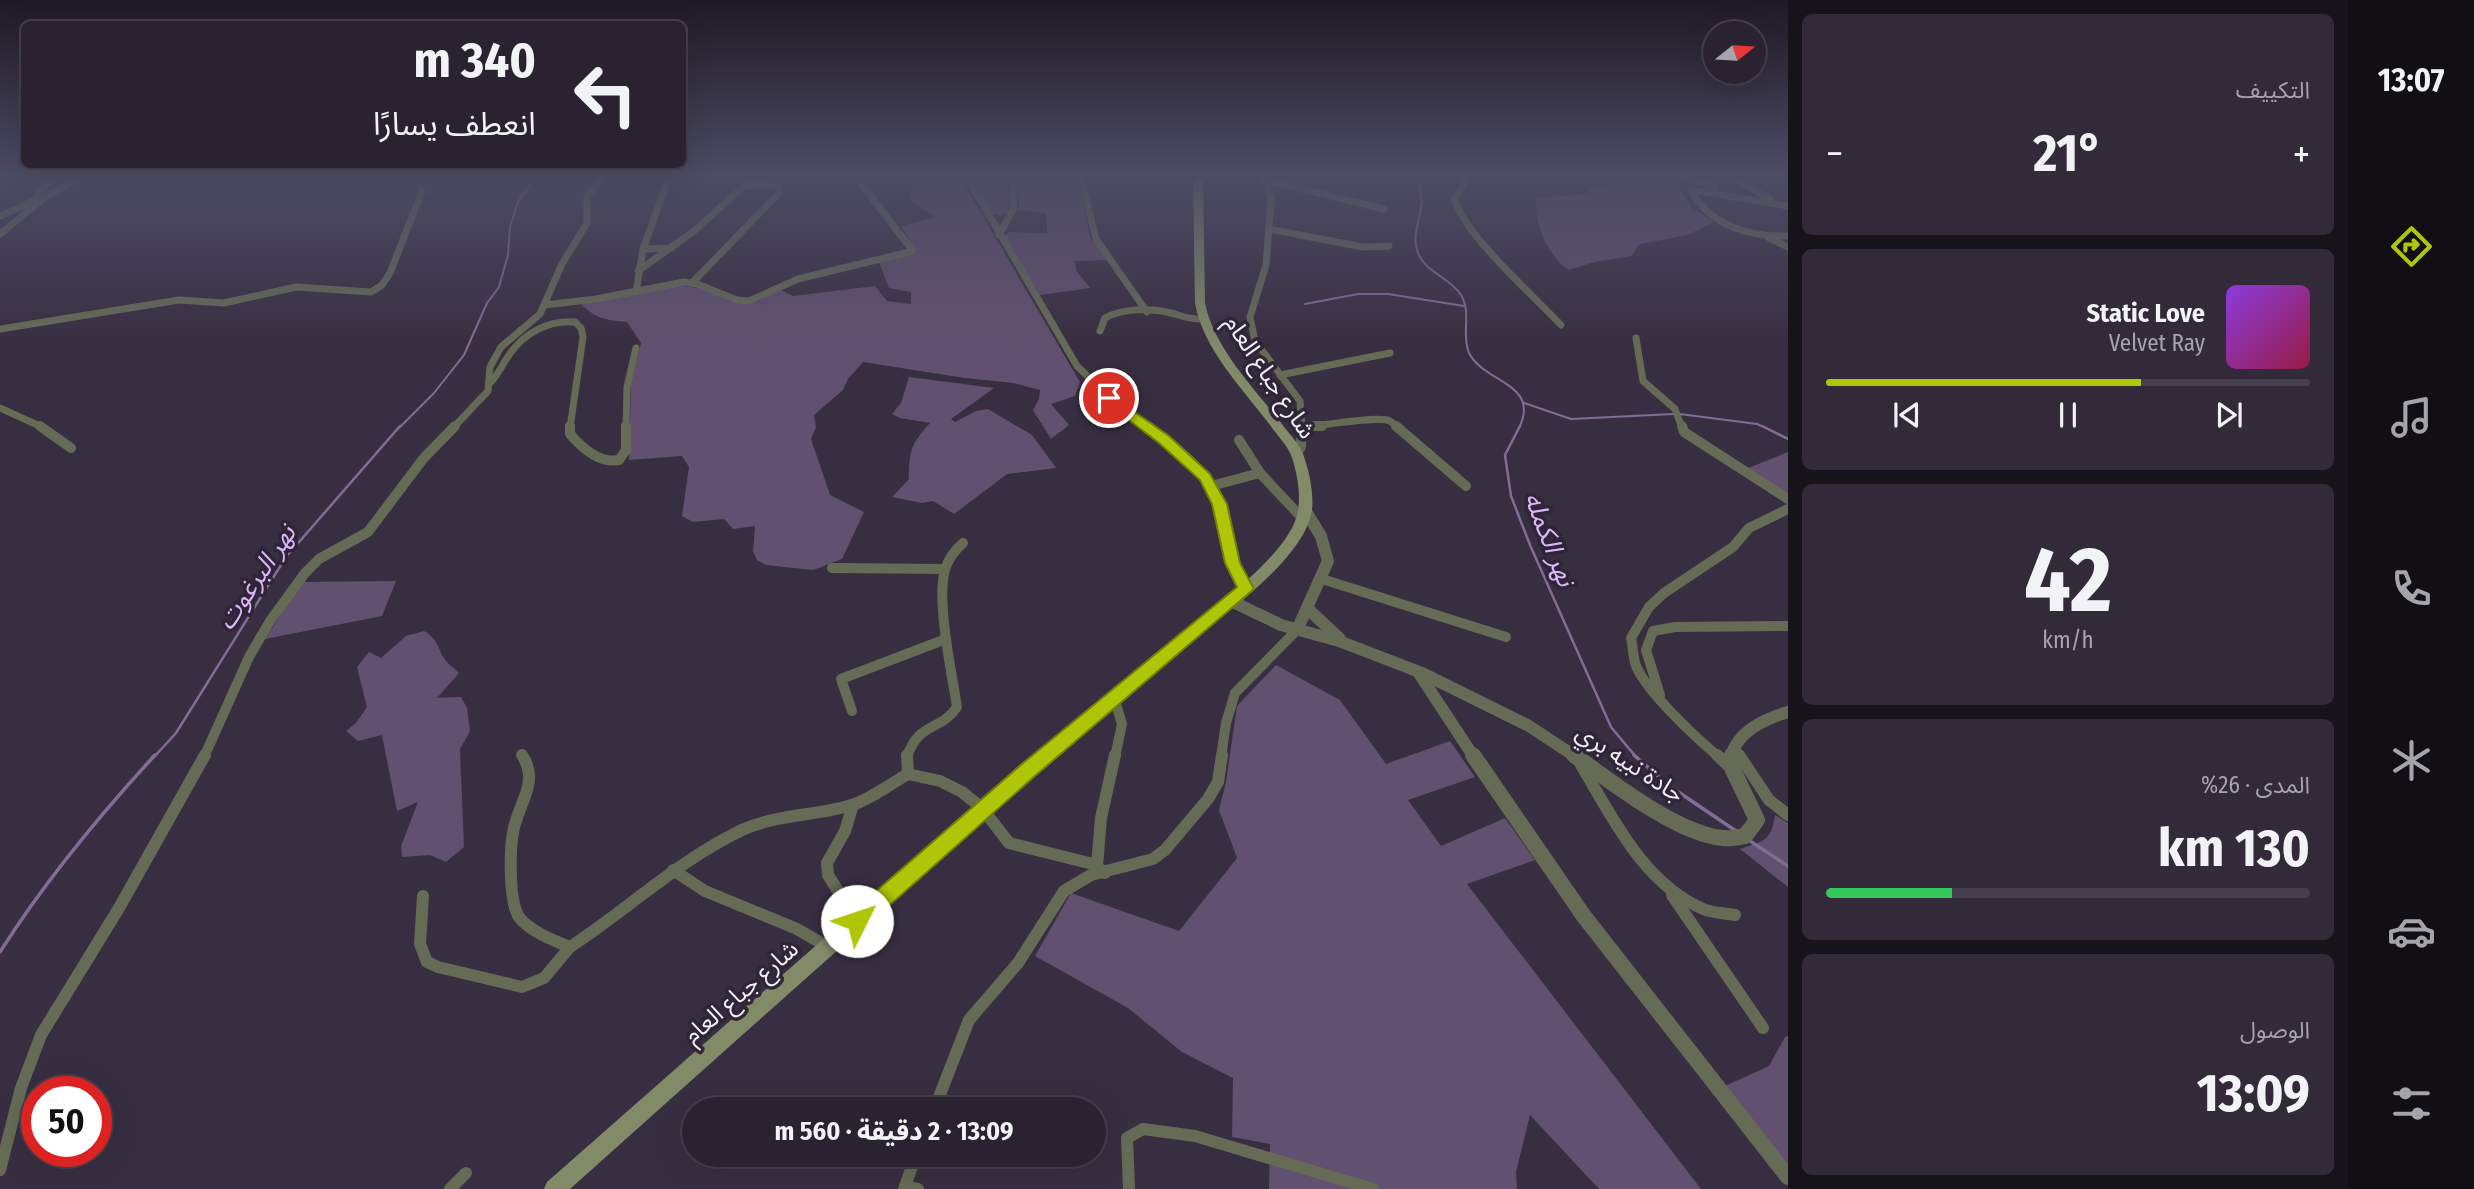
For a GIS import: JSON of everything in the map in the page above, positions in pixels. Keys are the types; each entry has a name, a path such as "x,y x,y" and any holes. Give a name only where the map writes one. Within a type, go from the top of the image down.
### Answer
{"main road":[{"name":"شارع جباع العام","path":"555,1189 983,809 1246,589 1291,543 1304,515 1306,497 1297,453 1222,353 1203,319 1200,303 1199,232"}],"street":[{"path":"0,329 179,300 224,303 296,287 371,292 382,285 390,273 405,232"},
{"path":"0,1170 21,1088 41,1035 119,908 211,745 249,657 270,621 305,573 319,559 368,532 423,459 482,399 490,383 490,367 501,347 540,314 562,264 581,232"},
{"path":"636,292 638,271 649,232"},
{"path":"638,271 692,232"},
{"path":"692,283 740,232"},
{"path":"545,305 636,292 675,283 692,283 737,300 749,301 808,275 913,251 899,232"},
{"path":"1095,232 1097,239 1147,312"},
{"path":"1269,232 1266,265 1250,317 1255,341 1300,401 1301,447 1297,453"},
{"path":"1287,232 1363,247 1389,246"},
{"path":"1473,232 1561,325"},
{"path":"1754,232 1788,247"},
{"path":"999,235 1060,341 1087,378 1122,409 1181,454 1211,486 1222,512 1232,563 1246,589"},
{"path":"1769,238 1788,236"},
{"path":"643,248 673,248"},
{"path":"1100,331 1101,324 1110,315 1171,313 1188,320 1203,319"},
{"path":"490,383 499,375 511,352 526,336 554,324 575,322 581,328 583,337 569,417 570,434 585,450 608,460 618,460 623,457 627,447 625,402 636,348"},
{"path":"1636,338 1643,381 1677,413 1682,429 1788,499"},
{"path":"1280,375 1390,353"},
{"path":"0,408 50,431 71,449"},
{"path":"1302,426 1319,428 1378,419 1389,420 1465,486"},
{"path":"939,1097 969,1020 1018,963 1064,891 1101,869 1153,859 1165,850 1208,799 1218,782 1226,723 1235,693 1297,630 1322,579 1328,561 1321,536 1304,515 1260,472 1239,440"},
{"path":"1211,486 1260,472"},
{"path":"1731,768 1700,741 1646,682 1636,665 1631,638 1635,627 1664,593 1733,547 1749,528 1788,509"},
{"path":"908,774 905,761 920,730 949,717 957,707 946,639 943,569 950,556 963,543"},
{"path":"832,568 943,569"},
{"path":"1322,579 1506,638"},
{"name":"جادة نبيه بري","path":"1231,601 1297,630 1343,642 1418,672 1535,728 1628,793 1687,827 1721,837 1748,836 1755,830 1757,820 1744,789 1731,768"},
{"name":"جادة نبيه بري","path":"1308,609 1343,642"},
{"path":"1660,695 1660,688 1647,662 1645,646 1653,631 1675,627 1788,626"},
{"path":"852,711 841,679 946,639"},
{"path":"1418,672 1538,854 1788,1177"},
{"path":"1101,869 1101,818 1122,724 1114,698"},
{"path":"1731,768 1734,748 1745,735 1758,724 1788,712"},
{"path":"1734,748 1769,800 1788,815"},
{"path":"522,755 531,765 533,775 512,831 518,912 527,923 570,947"},
{"path":"1577,759 1622,832 1666,886 1763,1028"},
{"path":"423,896 420,944 427,962 522,987 543,981 570,947 608,922 673,870 744,829 794,815 853,805 908,774 943,782 983,809 1002,839 1009,843 1101,869"},
{"path":"853,805 845,831 827,863 828,875 857,921"},
{"path":"673,870 705,891 797,929 828,947"},
{"path":"1666,886 1686,901 1706,911 1735,915"},
{"path":"1129,1189 1127,1138 1135,1132 1153,1129 1195,1136 1266,1155 1373,1189"},
{"path":"909,1188 913,1167"},
{"path":"450,1189 466,1173"}],"shaded area":[{"path":"905,232 992,232 1080,382 1075,396 1051,404 1069,425 1051,439 1033,410 1040,390 1013,383 863,362 848,379 843,390 814,415 816,427 811,439 830,495 864,512 842,559 813,570 766,565 757,560 753,551 755,526 733,529 724,519 693,522 682,516 689,467 682,456 629,460 631,383 641,343 627,322 597,316 581,304 678,285 708,290 732,302 757,302 779,289 793,296 875,286 887,301 911,304 911,292 889,288 879,262 917,253"},
{"path":"1008,232 1089,232 1107,260 1075,261 1076,270 1090,288 1040,295 1003,237"},
{"path":"1542,232 1692,232 1640,244 1631,256 1594,262 1569,270 1555,257"},
{"path":"909,377 994,388 951,419 955,422 976,411 988,409 1032,435 1056,468 1007,474 954,514 933,501 922,503 892,497 909,479 912,448 930,423 892,414 901,403"},
{"path":"1788,452 1788,496 1746,469"},
{"path":"396,581 382,616 265,639 302,582"},
{"path":"424,631 433,638 445,660 459,673 437,698 461,697 467,708 470,731 460,749 464,847 446,862 430,855 402,857 401,846 418,802 397,811 382,735 358,741 346,731 356,723 367,707 357,667 369,652 381,658 406,636"},
{"path":"1276,665 1340,700 1386,764 1450,741 1475,777 1408,800 1441,846 1505,818 1535,860 1467,884 1701,1189 1599,1189 1530,1115 1516,1172 1517,1189 1269,1189 1270,1144 1232,1137 1233,1078 1182,1052 1128,1008 1035,956 1071,893 1179,931 1237,858 1219,810 1226,782 1237,706"},
{"path":"1775,815 1788,823 1788,887 1740,849 1765,839 1771,831"},
{"path":"1788,1036 1788,1168 1725,1086 1769,1066"}],"waterway":[{"name":"نهر البرغوت","path":"399,428 434,393 464,355 487,303 499,287 508,255 510,232"},
{"name":"نهر الكمله","path":"1416,232 1420,258 1461,295 1466,309 1469,353 1476,363 1517,392 1523,402 1524,413 1519,428"},
{"path":"1305,304 1358,294 1388,294 1464,306"},
{"path":"1524,403 1571,419 1673,414"},
{"path":"1680,414 1757,424 1766,428"},
{"name":"نهر البرغوت","path":"154,757 176,733 286,557 400,426"},
{"path":"1762,426 1766,428"},
{"name":"نهر الكمله","path":"1519,428 1505,455 1511,496 1611,727 1635,756"},
{"path":"1766,428 1788,439"},
{"name":"نهر البرغوت","path":"0,952 73,850 155,755"},
{"name":"نهر الكمله","path":"1635,756 1668,785 1736,831"},
{"name":"نهر الكمله","path":"1750,841 1788,866"}],"route":[{"path":"857,921 983,809 1246,589 1232,563 1220,504 1205,477 1164,440 1109,398"}]}
